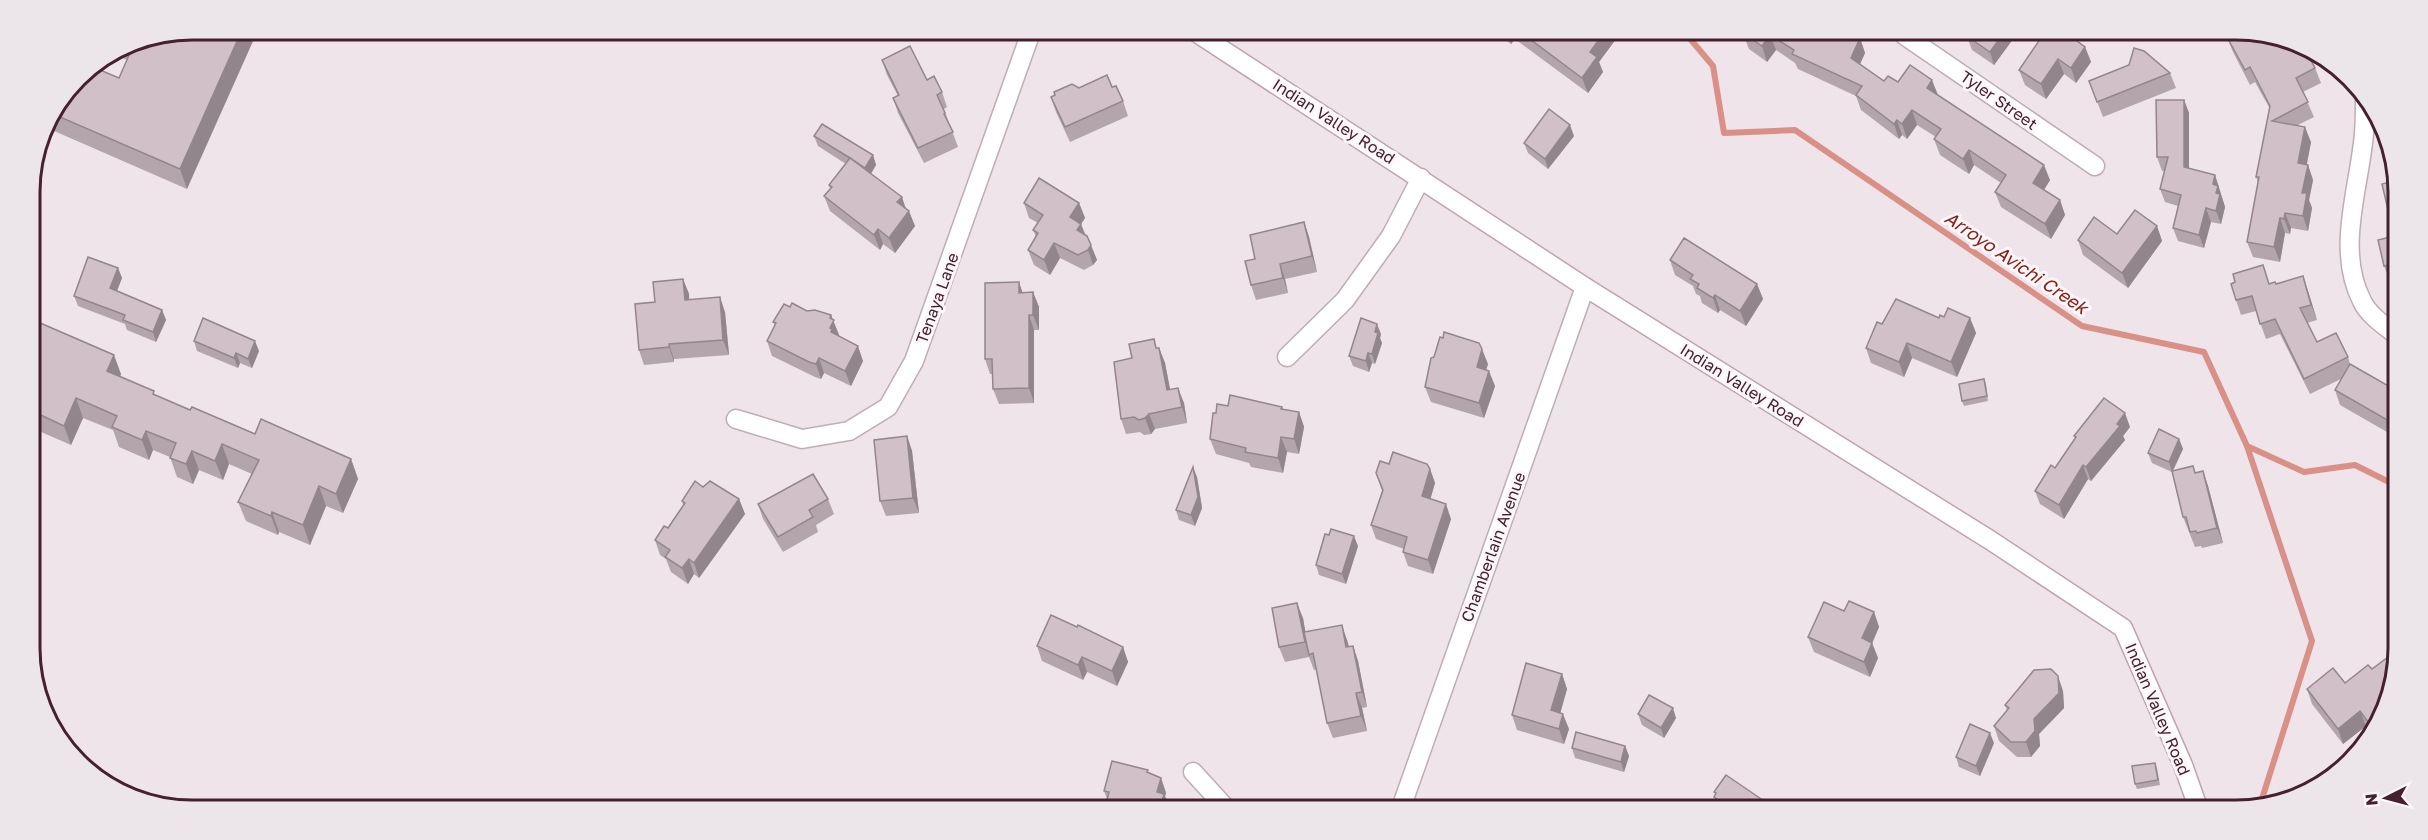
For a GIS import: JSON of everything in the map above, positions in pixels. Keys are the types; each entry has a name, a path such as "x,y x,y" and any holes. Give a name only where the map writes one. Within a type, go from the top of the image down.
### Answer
{"street":[{"name":"Tyler Street","path":"1912,40 2095,166"},
{"name":"Tenaya Lane","path":"736,419 802,439 849,431 888,407 914,361 1028,41"},
{"name":"Indian Valley Road","path":"1209,41 1585,287 1990,540 2122,628 2183,765 2195,799"},
{"path":"2365,113 2350,237 2353,275 2362,302 2378,321 2388,328"},
{"path":"1287,357 1345,300 1391,236 1421,178"},
{"name":"Chamberlain Avenue","path":"1404,799 1585,287"},
{"path":"1193,772 1218,800"}],"building":[{"path":"1532,40 1598,40 1590,52 1597,57 1582,78"},
{"path":"1753,40 1766,40 1762,46"},
{"path":"1778,40 1859,40 1851,58 1884,81 1888,76 1898,82 1910,65 1932,80 1927,88 2044,165 2033,183 2060,200 2045,224 1995,192 2006,175 1969,150 1963,159 1934,139 1941,129 1912,110 1902,124 1897,120 1894,124 1856,95 1862,86 1792,54 1794,50"},
{"path":"1973,40 1998,40 1990,52"},
{"path":"2040,40 2076,40 2085,47 2071,68 2058,59 2041,84 2019,70"},
{"path":"2229,40 2256,42 2294,52 2311,60 2315,68 2296,78 2308,102 2272,121 2305,127 2298,163 2308,165 2302,193 2307,193 2303,216 2285,213 2284,219 2280,218 2274,247 2247,242 2259,177 2256,177 2270,106 2250,67 2245,70"},
{"path":"182,41 237,41 180,169 60,117 78,92 102,71 119,78 129,54 153,46"},
{"path":"910,46 927,80 934,76 942,92 937,95 953,132 918,148 893,98 899,95 882,60"},
{"path":"2134,48 2144,51 2170,73 2097,102 2089,81 2129,65"},
{"path":"1107,75 1112,87 1116,86 1123,101 1065,127 1051,97 1055,95 1054,92 1072,84 1079,88"},
{"path":"2156,100 2184,100 2184,167 2215,175 2213,184 2218,186 2216,193 2220,194 2216,211 2206,208 2199,235 2173,228 2181,195 2160,189 2168,157 2157,157"},
{"path":"1549,109 1570,125 1545,159 1524,143"},
{"path":"822,124 873,155 865,168 814,136"},
{"path":"850,158 902,197 897,202 909,211 889,238 878,229 874,235 824,196 832,187 829,185"},
{"path":"1039,178 1079,203 1070,217 1081,224 1077,230 1087,236 1091,245 1088,250 1078,255 1054,243 1044,260 1028,250 1038,233 1033,230 1043,215 1024,203"},
{"path":"2387,183 2388,210 2382,184"},
{"path":"2135,210 2157,226 2122,273 2078,240 2094,217 2117,234"},
{"path":"1304,222 1312,256 1280,264 1283,278 1251,285 1245,261 1255,259 1250,235"},
{"path":"1684,238 1757,284 1740,311 1715,295 1713,298 1697,288 1699,284 1690,279 1693,275 1670,260"},
{"path":"2388,238 2388,265 2384,266 2378,240"},
{"path":"88,257 118,268 110,288 162,310 153,332 123,320 125,315 74,296"},
{"path":"2263,265 2269,284 2303,276 2311,305 2300,308 2317,342 2336,333 2348,357 2304,379 2275,319 2260,324 2252,296 2236,300 2231,284 2235,282 2233,274"},
{"path":"683,279 685,300 720,297 723,340 669,344 669,347 639,350 635,304 655,302 653,282"},
{"path":"1019,282 1019,293 1033,292 1033,315 1029,315 1029,388 993,389 992,359 985,359 985,283"},
{"path":"1896,299 1939,318 1940,315 1944,317 1948,308 1970,318 1951,362 1907,343 1899,362 1866,348 1877,322 1882,324"},
{"path":"792,303 807,311 815,310 831,315 830,318 834,320 830,328 831,332 858,346 845,371 819,358 816,364 809,362 767,341 776,323 773,322 784,304 790,307"},
{"path":"203,318 255,341 248,359 236,353 234,358 194,341"},
{"path":"1361,318 1377,324 1375,332 1378,333 1372,354 1368,353 1366,361 1349,356"},
{"path":"41,323 114,355 107,371 154,391 153,394 190,410 192,407 255,434 261,419 351,459 336,494 319,486 303,525 272,512 271,516 238,502 259,460 222,444 215,461 192,451 186,464 170,458 176,443 146,431 142,440 112,427 117,416 76,398 64,426 41,415"},
{"path":"1444,332 1479,343 1482,349 1477,367 1489,371 1479,403 1425,387 1431,358 1434,357 1440,337 1443,338"},
{"path":"1154,339 1156,348 1159,348 1167,390 1178,388 1182,407 1149,414 1139,420 1134,417 1121,419 1114,362 1132,358 1129,344"},
{"path":"2350,364 2388,386 2388,420 2335,390"},
{"path":"1984,379 1987,396 1962,401 1959,384"},
{"path":"1230,395 1299,412 1294,439 1281,437 1278,458 1245,452 1246,448 1210,439 1213,413 1216,413 1217,404 1228,406"},
{"path":"2104,398 2125,413 2117,424 2120,426 2086,467 2083,465 2059,505 2035,491 2051,465 2055,468 2076,437 2074,436"},
{"path":"2159,429 2179,439 2169,462 2148,453"},
{"path":"907,436 913,498 880,501 874,440"},
{"path":"1393,452 1427,464 1430,469 1422,496 1446,504 1428,560 1403,552 1407,537 1371,525 1383,490 1376,473 1380,461 1389,464"},
{"path":"2193,466 2195,473 2203,471 2217,528 2197,533 2196,531 2190,532 2186,517 2183,517 2172,471"},
{"path":"1193,467 1198,497 1191,515 1176,510"},
{"path":"813,474 828,499 809,510 813,517 778,537 758,504"},
{"path":"695,481 703,487 710,481 739,499 694,563 689,559 682,568 665,557 670,550 655,540 664,526 668,528 685,503 682,501"},
{"path":"1331,529 1354,536 1342,574 1316,565 1325,534 1329,535"},
{"path":"1849,601 1874,612 1862,638 1872,643 1864,662 1808,637 1824,602 1844,611"},
{"path":"1297,603 1305,642 1279,647 1272,608"},
{"path":"1051,615 1077,627 1078,625 1123,647 1112,671 1082,657 1078,665 1037,646"},
{"path":"1342,625 1346,647 1353,646 1362,692 1356,693 1361,716 1327,723 1313,653 1309,655 1304,632"},
{"path":"2387,658 2382,687 2368,722 2360,711 2338,729 2307,689 2333,668 2345,683 2368,665 2372,669"},
{"path":"1526,663 1562,674 1551,710 1563,714 1559,729 1512,715"},
{"path":"2051,669 2058,676 2059,693 2034,719 2035,731 2026,742 2011,742 1994,726 2009,708 2005,705 2034,670"},
{"path":"1649,695 1673,708 1661,728 1638,714"},
{"path":"1970,724 1990,733 1976,766 1956,757"},
{"path":"1576,732 1625,746 1621,762 1572,748"},
{"path":"1112,761 1148,770 1147,772 1161,778 1157,792 1164,794 1163,800 1107,800 1109,792 1104,791"},
{"path":"2155,763 2158,780 2135,784 2132,766"},
{"path":"1726,775 1762,799 1717,799 1714,797 1716,793 1714,792"}],"waterway":[{"name":"Arroyo Avichi Creek","path":"1691,40 1713,66 1724,133 1795,130 2082,326 2204,352 2247,446 2304,472 2355,465 2388,482"},
{"path":"2247,446 2312,641 2262,797"}]}
